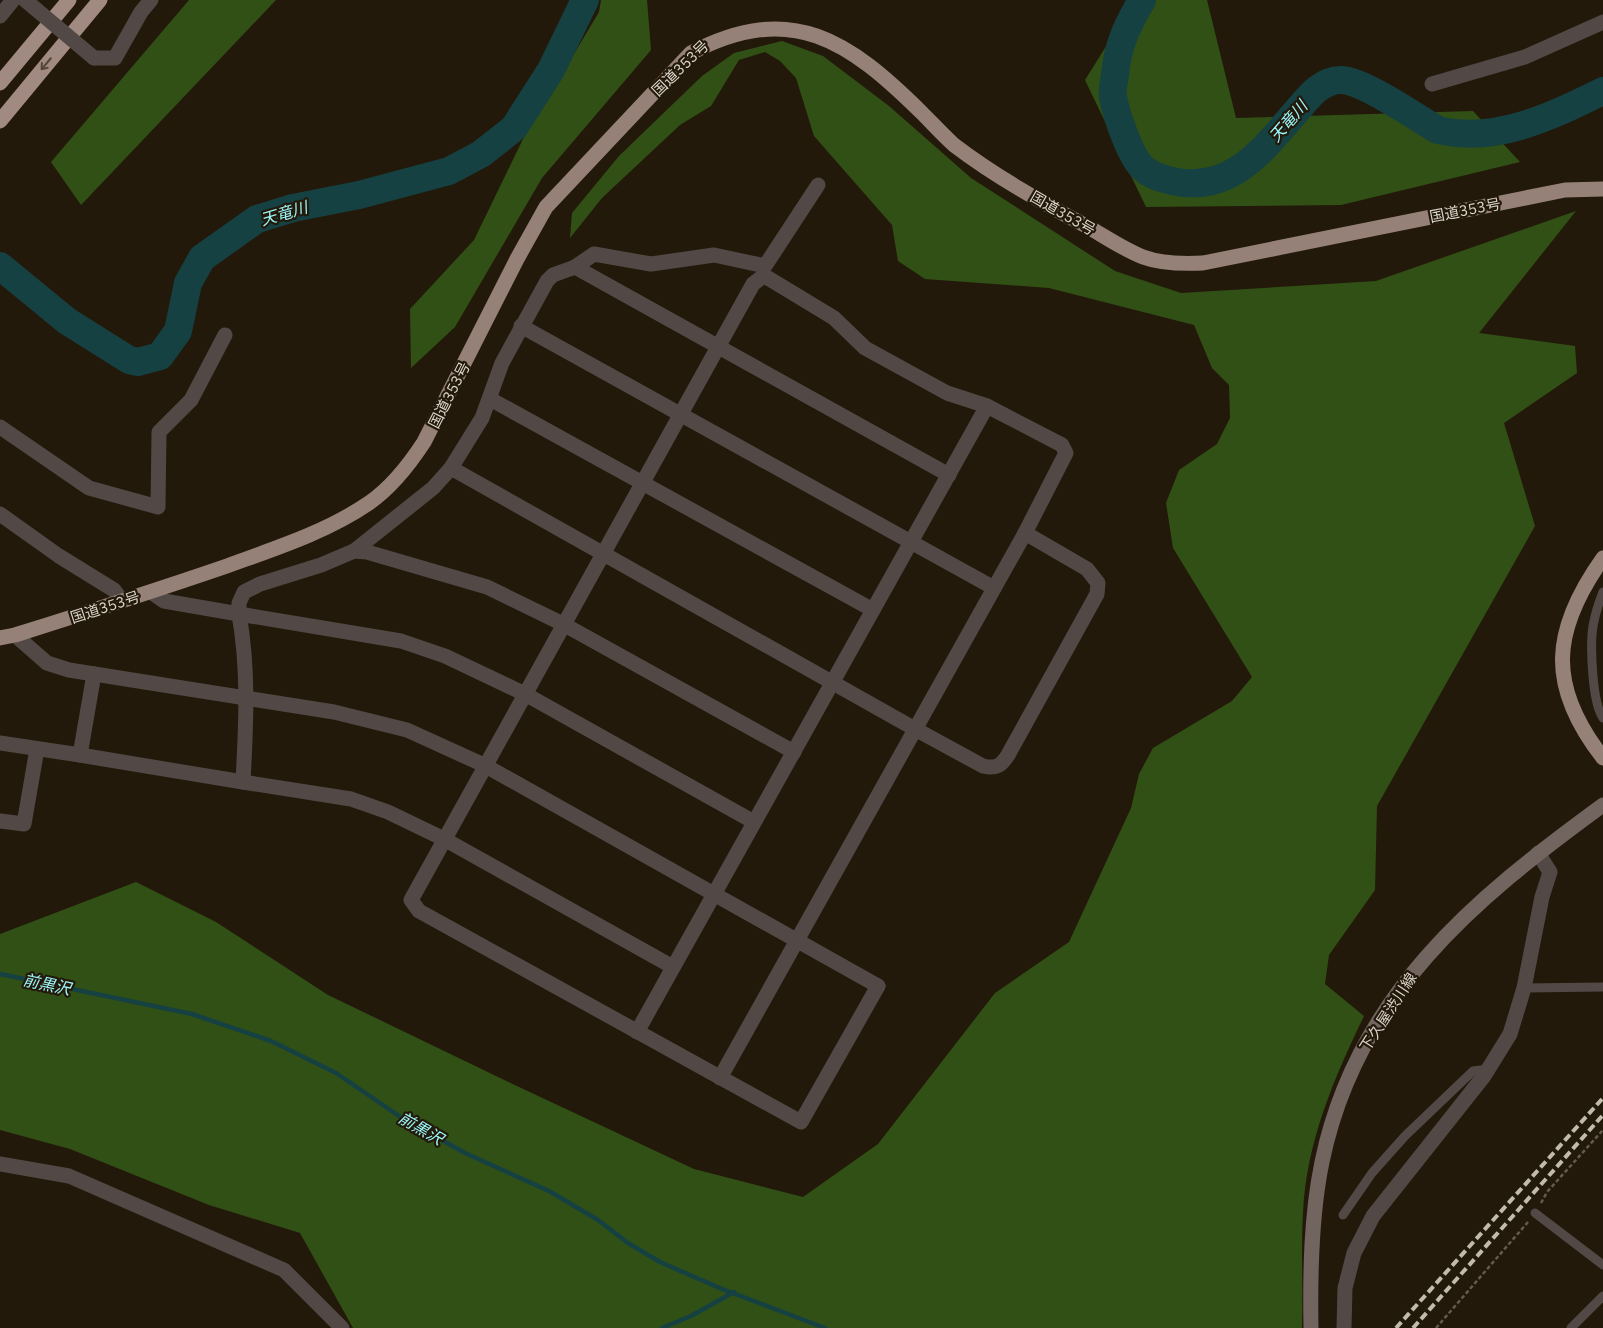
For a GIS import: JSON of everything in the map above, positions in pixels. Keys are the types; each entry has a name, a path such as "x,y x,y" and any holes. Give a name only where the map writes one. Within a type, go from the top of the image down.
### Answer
{"highway":[{"path":"0,83 69,0"},
{"path":"0,121 100,0"},
{"name":"国道353号","path":"8,636 151,592 289,543 332,525 370,502 392,483 409,464 440,414 517,259 546,207 691,53 711,38 733,27 752,21 766,18 796,20 837,35 876,68 953,144 973,158 1051,208 1144,257 1162,261 1179,264 1203,262 1565,190 1603,189"},
{"path":"1603,558 1584,586 1576,602 1564,642 1563,659 1567,696 1575,718 1603,758"}],"main road":[{"name":"下久屋渋川線","path":"1311,1321 1316,1208 1322,1160 1336,1110 1366,1042 1410,975 1468,912 1538,852 1603,805"}],"street":[{"path":"0,16 13,0"},
{"path":"24,0 94,58 115,58 141,12 151,0"},
{"path":"1432,84 1525,57 1603,22"},
{"path":"243,782 247,698 245,648 239,603 244,592 260,584 321,565 354,551 433,488 451,468 482,418 490,399 496,376 521,326 553,275 575,267 594,254 651,264 714,256 765,266 818,185"},
{"path":"575,267 948,475"},
{"path":"8,636 47,663 69,670 334,712 406,730 484,765 798,941 878,986 801,1122 720,1078 637,1032 414,907 411,900 412,895 484,765 525,694 753,284 762,277 768,278 834,318 865,348 947,393 987,406 1062,445 1065,449 1065,457 1025,533 798,941 720,1078"},
{"path":"521,326 994,588"},
{"path":"0,427 90,488 158,507 159,432 191,400 225,335"},
{"path":"490,399 641,484 873,610"},
{"path":"637,1032 987,406"},
{"path":"451,468 915,729 983,766 993,769 1001,765 1008,755 1097,594 1098,584 1094,576 1087,569 1025,533"},
{"path":"0,514 59,556 114,590 122,601"},
{"path":"354,551 375,554 487,587 563,624 794,752"},
{"path":"151,592 164,601 400,641 445,656 525,694 754,822"},
{"path":"80,755 94,674"},
{"path":"0,743 351,799 388,812 444,839 673,967"},
{"path":"0,821 24,824 37,749"},
{"path":"1344,1328 1347,1280 1354,1254 1373,1216 1489,1069 1510,1034 1524,988 1542,897 1550,872 1538,852"},
{"path":"0,1164 69,1176 284,1270 342,1328"}],"lane":[{"path":"1603,592 1593,626 1595,696 1599,712 1603,718"},
{"path":"1524,988 1603,988"},
{"path":"1343,1216 1372,1173 1405,1136 1473,1071 1489,1069"},
{"path":"1535,1213 1603,1265"},
{"path":"1571,1328 1603,1296"}],"path":[{"path":"1436,1328 1535,1213 1547,1192 1603,1130"}],"green space":[{"path":"189,0 276,0 81,205 51,162"},
{"path":"601,0 647,0 651,50 542,178 455,327 411,368 410,309 474,240 523,139 599,12"},
{"path":"1135,0 1207,0 1236,118 1473,111 1520,162 1341,205 1146,207 1085,80"},
{"path":"782,41 823,56 889,106 971,178 1115,271 1181,293 1376,281 1576,211 1479,333 1575,346 1577,373 1504,423 1535,526 1377,806 1375,890 1329,955 1325,984 1364,1016 1332,1087 1323,1112 1310,1161 1303,1213 1302,1328 353,1328 300,1233 209,1205 70,1149 0,1130 0,934 136,882 216,922 328,995 519,1087 694,1169 803,1197 878,1144 995,993 1069,942 1131,808 1139,774 1153,748 1232,701 1252,677 1173,548 1166,503 1179,470 1217,444 1230,418 1229,385 1212,368 1194,325 1049,288 925,279 898,261 892,225 814,136 796,78 780,61 765,52 739,60 711,106 680,125 602,198 570,238 572,213 619,156 702,76 734,53"}],"waterway":[{"name":"天竜川","path":"0,266 67,321 129,360 138,362 160,356 178,331 188,283 202,258 257,219 293,208 359,195 449,171 481,154 514,128 551,70 585,0"},
{"name":"天竜川","path":"1142,0 1121,44 1116,63 1113,97 1125,136 1139,164 1150,173 1168,180 1190,183 1210,182 1228,175 1244,165 1259,152 1313,92 1329,82 1341,80 1362,86 1390,100 1438,130 1460,133 1481,133 1523,125 1564,110 1603,91"},
{"name":"前黒沢","path":"0,974 192,1014 271,1041 336,1073 402,1118 465,1153 549,1191 598,1220 628,1243 660,1262 722,1289 825,1328"},
{"path":"662,1328 691,1316 734,1292"}],"railway":[{"path":"1396,1328 1603,1098"},
{"path":"1413,1328 1603,1115"}]}
